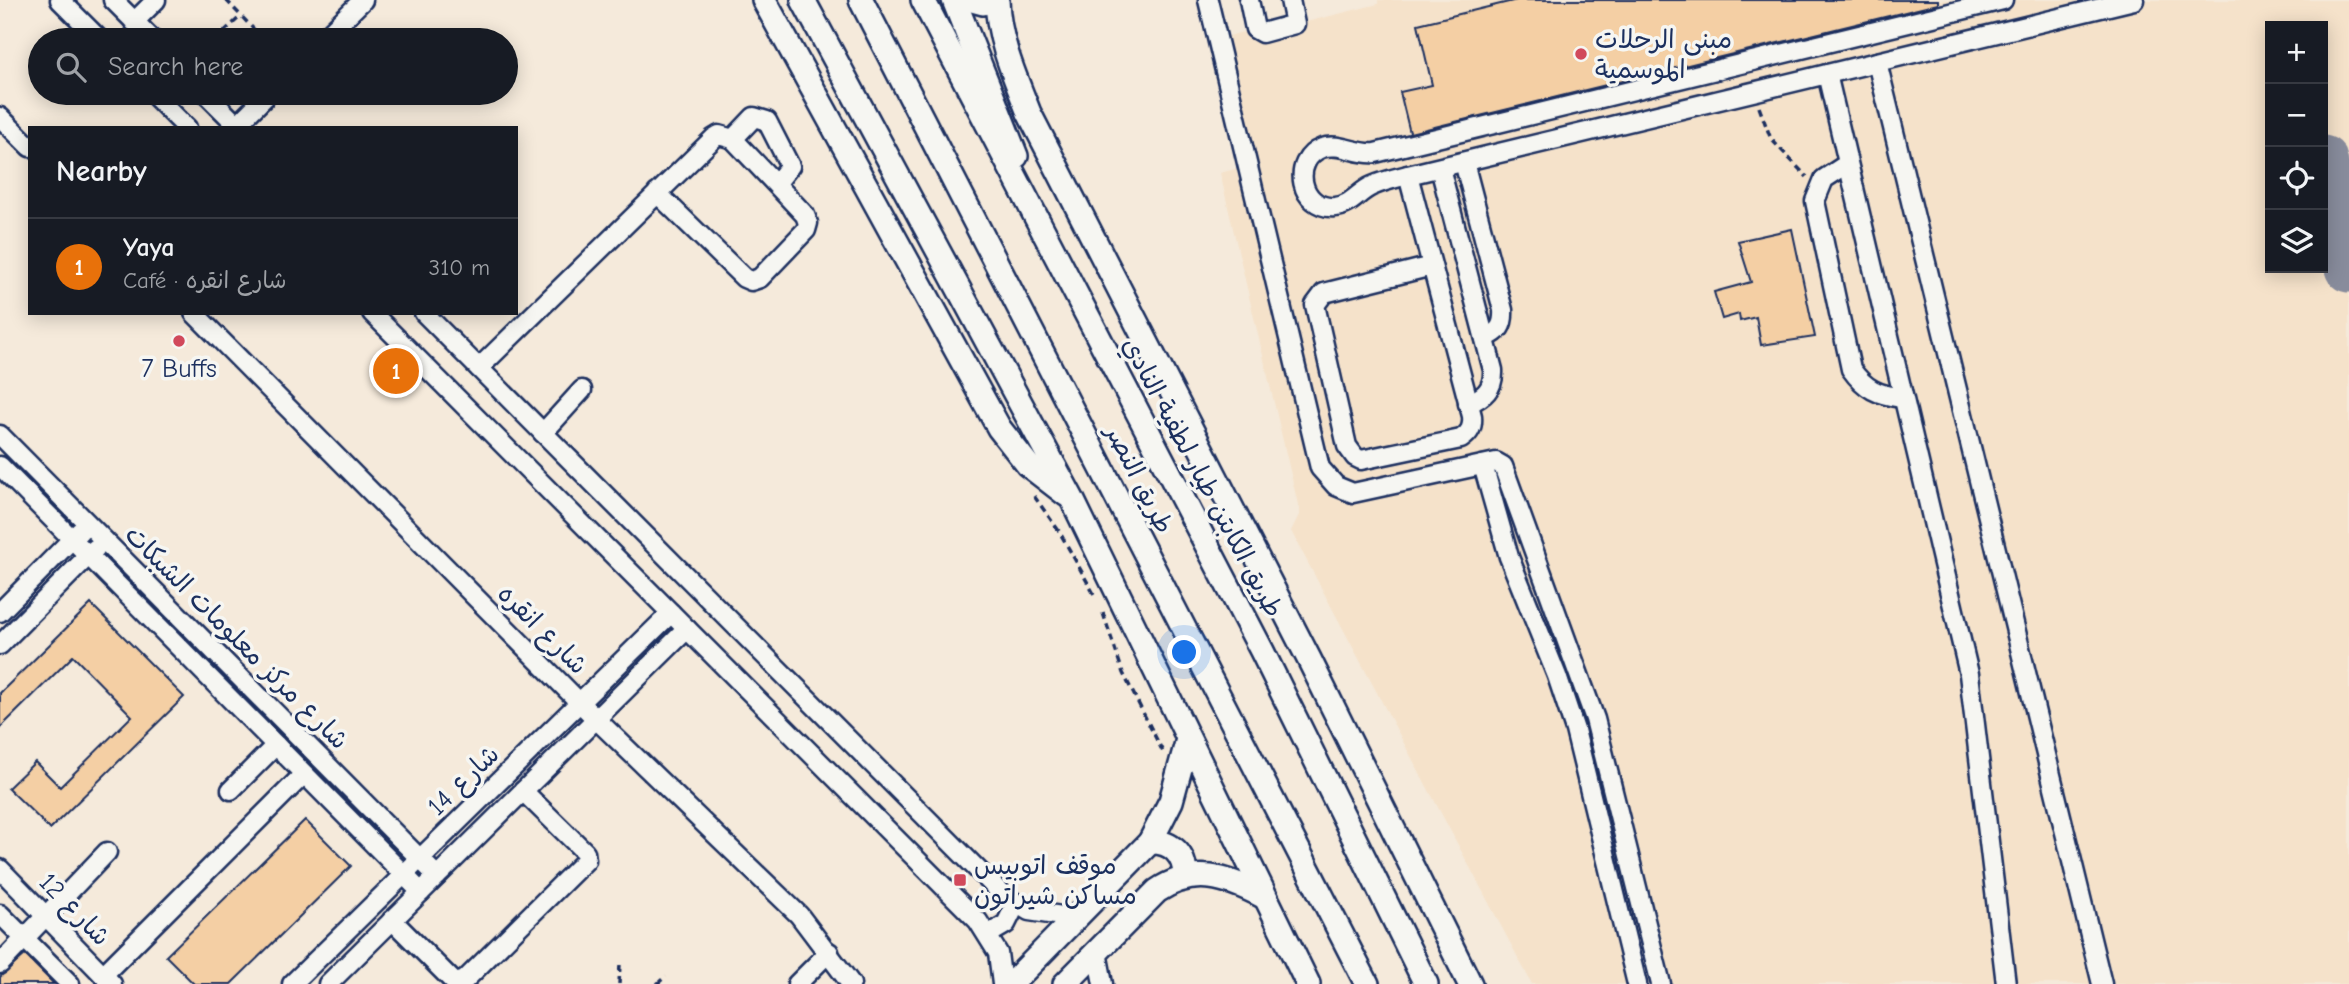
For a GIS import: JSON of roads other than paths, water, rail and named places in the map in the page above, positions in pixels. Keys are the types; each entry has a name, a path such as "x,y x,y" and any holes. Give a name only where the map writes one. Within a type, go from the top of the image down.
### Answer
{"main road":[{"path":"764,0 999,428 1028,465 1072,499"},
{"path":"803,0 1072,499 1308,984"},
{"name":"طريق النصر","path":"861,0 1367,984"},
{"name":"طريق الكابتن طيار لطفية النادي","path":"923,0 1262,651 1426,984"},
{"path":"954,0 1014,149 1018,185"},
{"path":"972,0 984,3 991,0"},
{"name":"طريق الكابتن طيار لطفية النادي","path":"997,0 1006,52 1029,113 1309,659 1470,984"},
{"path":"1011,984 1150,842 1171,801 1188,739"},
{"path":"1150,842 1166,844 1179,853 1185,876"},
{"path":"1065,984 1157,891 1185,876 1222,878 1263,896"}],"street":[{"path":"60,0 88,28"},
{"path":"134,22 156,0"},
{"path":"334,28 363,0"},
{"path":"1208,0 1320,468 1336,486 1353,493 1496,462 1503,466 1595,719 1661,984"},
{"path":"1249,0 1255,29 1262,33 1295,24 1290,0"},
{"path":"2003,0 1375,153 1356,153 1329,146 1312,153 1303,168 1302,177 1307,194 1321,205 1330,207 1347,204 1370,187 1408,175 2134,0"},
{"path":"121,3 140,28"},
{"path":"1877,62 2102,984"},
{"path":"1827,75 1969,674 2006,984"},
{"path":"164,105 185,126"},
{"path":"217,105 238,126 258,105"},
{"path":"0,117 28,145"},
{"path":"733,139 754,117 767,121 789,162 789,169 776,184"},
{"path":"479,368 657,193 714,138 724,134 733,139 805,215 807,227 760,278 751,281 657,193"},
{"path":"1464,162 1503,318 1497,333 1485,338"},
{"path":"1847,164 1824,179 1818,189 1816,214 1851,369 1862,384 1874,392 1902,398"},
{"path":"1440,168 1493,370 1492,386 1482,398 1468,404"},
{"path":"1408,175 1432,266 1468,404 1472,424 1467,435 1461,439 1361,460 1350,452 1314,312 1318,298 1324,293 1432,266"},
{"path":"1456,228 1480,223"},
{"name":"شارع انقره","path":"196,315 596,719 799,915 829,951 851,984"},
{"path":"374,315 989,934 998,953 1002,984"},
{"path":"426,315 1016,904 1044,916 1075,918"},
{"path":"544,433 582,390"},
{"name":"شارع مركز معلومات الشبكات","path":"0,435 437,876"},
{"path":"1483,465 1509,557 1557,676 1575,730 1637,984"},
{"name":"شارع مركز معلومات الشبكات","path":"0,466 421,892"},
{"path":"0,612 87,523"},
{"path":"0,645 104,540"},
{"name":"شارع 14","path":"292,984 671,613"},
{"name":"شارع 14","path":"328,984 687,629"},
{"path":"231,790 275,745"},
{"path":"107,980 304,774"},
{"path":"392,920 454,983 464,982 586,860 585,852 523,791"},
{"path":"0,964 107,852"},
{"name":"شارع 12","path":"0,869 107,980"},
{"path":"27,897 2,919 70,984"},
{"path":"989,934 1006,924 1016,904"},
{"path":"797,984 829,951"},
{"path":"1097,952 1103,984"}],"place":[{"name":"مبنى الرحلات الموسمية","path":"1581,54"},
{"name":"7 Buffs","path":"179,341"},
{"name":"Yaya","path":"396,371"},
{"name":"موقف اتوبيس مساكن شيراتون","path":"960,880"}]}
